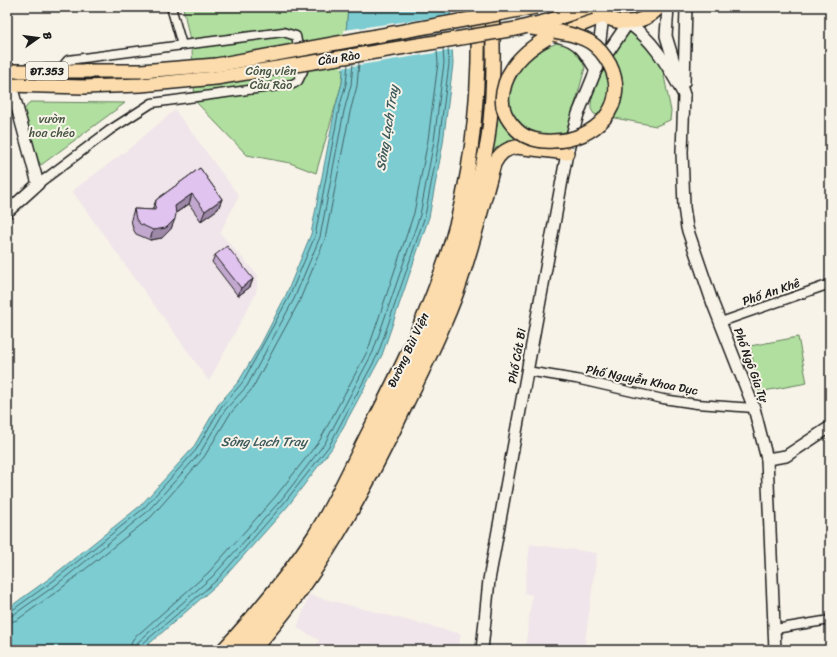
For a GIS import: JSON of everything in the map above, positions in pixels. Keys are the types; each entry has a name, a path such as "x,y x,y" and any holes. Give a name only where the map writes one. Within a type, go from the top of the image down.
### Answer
{"main road":[{"name":"Đường Bùi Viện","path":"223,650 271,596 315,534 379,413 415,338 434,291 453,235 463,193 473,138 478,76 478,7"},
{"name":"Đường Bùi Viện","path":"238,650 275,608 304,571 344,504 425,342 467,244 488,140 494,72 492,7"},
{"name":"Cầu Rào","path":"59,71 141,71 216,66 536,7"},
{"name":"Cầu Rào","path":"9,85 142,85 216,78 524,28 591,7"},
{"path":"594,7 604,16 615,21 628,22 642,20 654,13 659,7"},
{"path":"524,28 567,33 586,40 603,54 612,70 615,87 609,111 595,127 576,139 546,142 520,133 505,115 502,104 502,94 508,72 529,50 550,37 604,16"},
{"name":"ĐT.353","path":"7,71 59,71"},
{"name":"Đường Bùi Viện","path":"253,650 299,595 319,566 353,510 395,429 441,332 467,244 494,164 502,152 508,148 516,147 567,153"}],"street":[{"path":"171,7 182,45"},
{"name":"Phố Ngô Gia Tự","path":"668,7 666,36 684,95 682,160 684,207 687,228 754,408 767,459 775,650"},
{"path":"684,95 686,7"},
{"name":"Phố Cát Bi","path":"596,70 604,16"},
{"path":"628,22 640,31 655,46 684,95"},
{"name":"Phố Cát Bi","path":"482,650 489,580 567,153 578,114 596,70 628,22"},
{"path":"7,212 38,184 110,130 152,103 294,84 298,81 303,71 296,36 283,32 68,60 59,71"},
{"path":"550,37 569,39 581,47 596,70"},
{"path":"9,85 38,184"},
{"name":"Phố An Khê","path":"721,322 830,284"},
{"name":"Phố Nguyễn Khoa Dục","path":"527,371 576,379 663,399 697,404 754,408"},
{"path":"767,459 786,456 830,427"},
{"path":"775,629 830,620"}],"shaded area":[{"path":"175,110 239,196 220,233 258,275 256,293 209,381 72,191 126,151"},
{"path":"530,544 597,553 584,650 525,650 532,595 524,593"},
{"path":"309,595 461,634 458,650 314,650 319,640 297,628"}],"green space":[{"name":"Công viên Cầu Rào","path":"183,7 348,7 342,83 316,173 290,163 247,155 195,101 192,51"},
{"path":"633,31 661,61 671,111 670,120 656,126 594,114 591,109 594,88 603,65 617,44"},
{"path":"557,43 567,43 578,51 585,68 564,144 515,141 501,145 492,157 496,107 510,89 523,65 543,49"},
{"name":"vườn hoa chéo","path":"30,102 125,103 41,165 31,149 24,110"},
{"path":"798,337 807,383 759,392 750,346"}],"water":[{"name":"Sông Lạch Tray","path":"348,7 450,7 453,64 443,143 429,217 382,355 332,448 288,506 220,582 142,650 7,650 7,609 50,578 140,506 193,448 218,405 239,381 261,344 286,295 311,234 335,109 342,83"}],"pier":[{"path":"452,15 454,50 341,68 344,30"}],"building":[{"path":"200,168 222,199 205,211 192,194 175,206 175,219 166,228 153,230 140,224 136,219 134,209 155,210 156,200"},
{"path":"227,246 253,279 241,288 215,255"}]}
